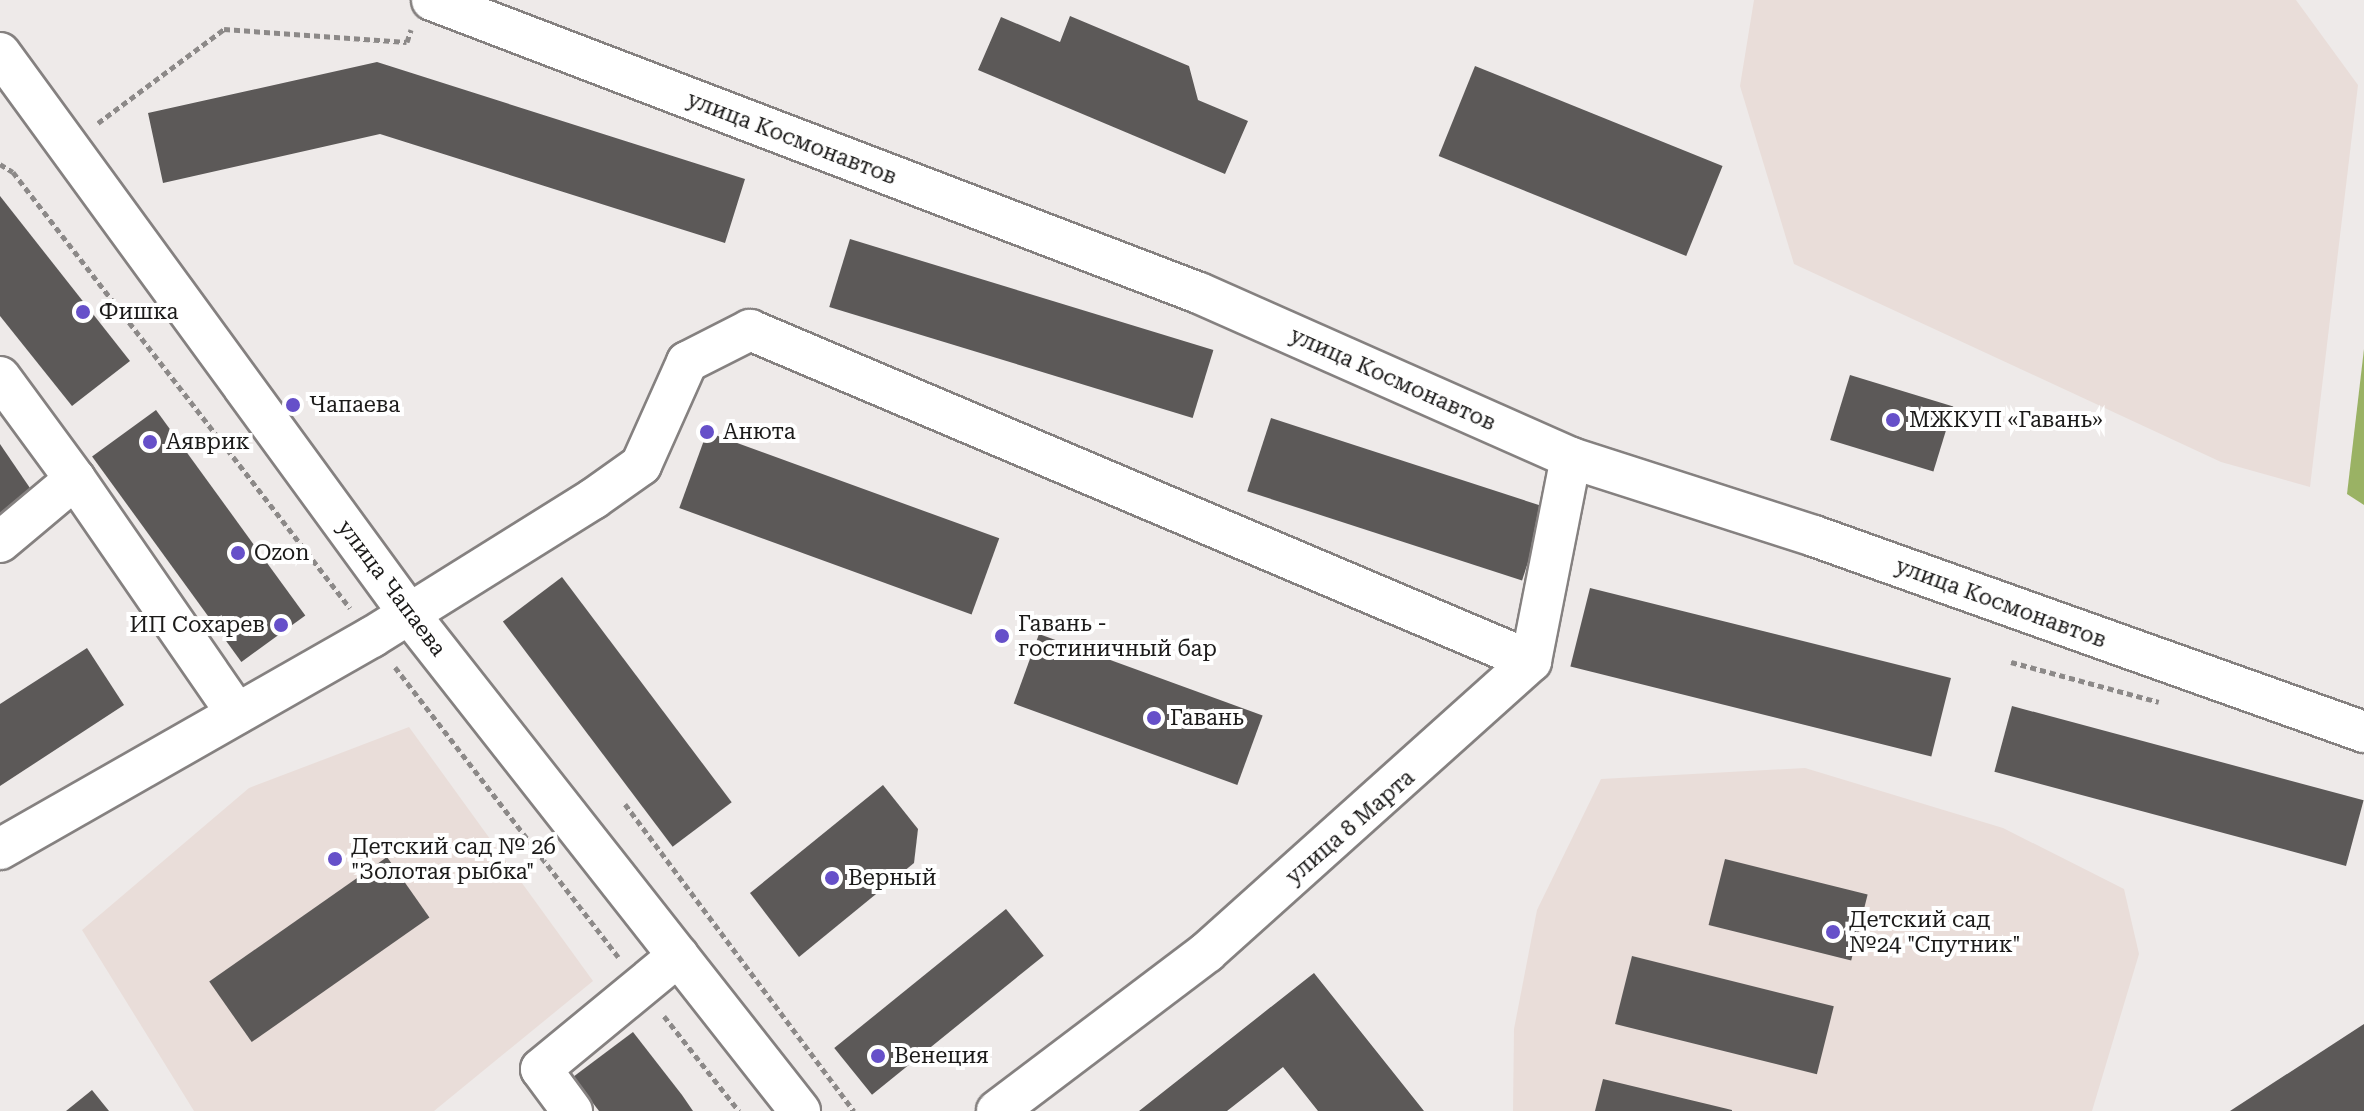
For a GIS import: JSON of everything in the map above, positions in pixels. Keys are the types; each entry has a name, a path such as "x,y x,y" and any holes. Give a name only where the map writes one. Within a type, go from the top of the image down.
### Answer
{"street":[{"name":"улица Космонавтов","path":"423,11 1199,293 1571,458 1814,536 2364,732"},
{"name":"улица Чапаева","path":"0,53 410,615 800,1111"},
{"path":"0,849 410,615 641,465 687,362 750,330 1531,661 1571,458"},
{"path":"0,377 75,479 237,714"},
{"path":"0,542 75,479"},
{"name":"улица 8 Марта","path":"997,1111 1207,952 1531,661"},
{"path":"572,1111 541,1069 678,956"}],"path":[{"path":"98,124 224,29 407,42 423,11"},
{"path":"0,164 13,172 739,1111"},
{"path":"625,804 854,1111"}],"shaded area":[{"path":"1754,0 2296,0 2358,85 2310,487 2221,462 1794,264 1740,86"},
{"name":"Детский сад № 26 \"Золотая рыбка\"","path":"409,727 593,981 434,1111 194,1111 82,930 249,788"},
{"name":"Детский сад №24 \"Спутник\"","path":"1805,768 2003,828 2124,889 2139,954 2092,1111 1513,1111 1514,1029 1537,910 1601,779"}],"green space":[{"path":"2364,349 2364,505 2347,494"}],"building":[{"path":"1070,16 1189,66 1198,100 1248,121 1225,174 978,70 1001,17 1060,42"},
{"path":"377,62 745,179 725,243 380,134 163,183 148,113"},
{"path":"1475,66 1723,166 1686,256 1439,156"},
{"path":"0,196 130,361 72,406 0,316"},
{"path":"850,239 1213,350 1193,418 829,307"},
{"path":"1850,375 1953,407 1933,472 1830,440"},
{"path":"156,410 305,615 241,662 92,456"},
{"path":"1271,418 1546,507 1522,581 1247,491"},
{"path":"707,432 999,538 972,614 679,508"},
{"path":"0,444 32,491 0,513"},
{"path":"562,577 732,802 673,847 503,622"},
{"path":"1590,588 1951,678 1931,757 1570,667"},
{"name":"Гавань","path":"1039,634 1263,715 1237,785 1014,704"},
{"path":"87,648 124,705 0,786 0,704"},
{"path":"2012,706 2364,800 2346,866 1994,772"},
{"name":"Верный","path":"883,785 918,829 914,863 799,957 750,893"},
{"path":"387,857 429,918 252,1042 209,981"},
{"path":"1725,859 1868,895 1851,961 1709,925"},
{"path":"1006,909 1044,956 872,1095 834,1048"},
{"path":"1632,956 1834,1006 1817,1074 1615,1024"},
{"path":"1314,973 1424,1111 1318,1111 1283,1067 1227,1111 1139,1111"},
{"path":"2364,1024 2364,1111 2230,1111"},
{"path":"633,1032 693,1111 599,1111 573,1077"},
{"path":"1603,1079 1732,1110 1732,1111 1595,1111"},
{"path":"92,1090 109,1111 66,1111"}],"place":[{"name":"Фишка","path":"83,312"},
{"name":"Чапаева","path":"293,405"},
{"name":"МЖКУП «Гавань»","path":"1893,420"},
{"name":"Анюта","path":"707,432"},
{"name":"Аяврик","path":"150,442"},
{"name":"Ozon","path":"238,553"},
{"name":"ИП Сохарев","path":"281,625"},
{"name":"Гавань - гостиничный бар","path":"1002,636"},
{"name":"Гавань","path":"1154,718"},
{"name":"Детский сад № 26 \"Золотая рыбка\"","path":"335,859"},
{"name":"Верный","path":"832,878"},
{"name":"Детский сад №24 \"Спутник\"","path":"1833,932"},
{"name":"Венеция","path":"878,1056"}]}
